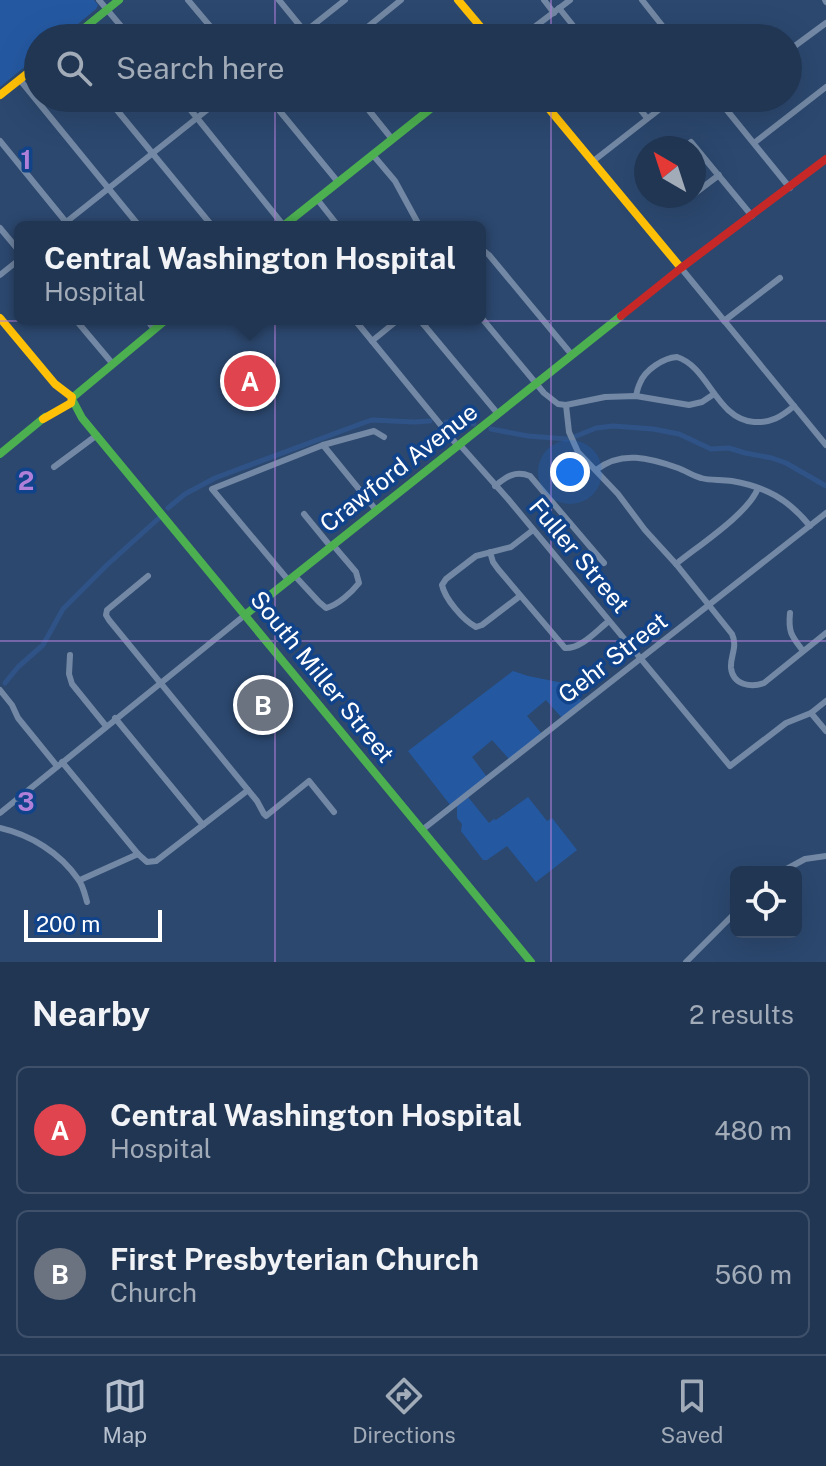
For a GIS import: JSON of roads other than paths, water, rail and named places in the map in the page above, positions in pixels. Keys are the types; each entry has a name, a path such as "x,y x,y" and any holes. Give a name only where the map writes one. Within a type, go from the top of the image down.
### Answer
{"street":[{"path":"99,0 119,24"},
{"path":"90,24 119,0"},
{"path":"188,0 208,24"},
{"path":"279,0 299,24"},
{"path":"320,24 345,0"},
{"path":"371,24 401,0"},
{"path":"458,0 478,24"},
{"path":"544,0 570,24"},
{"path":"538,24 570,0"},
{"path":"642,0 661,24"},
{"path":"802,41 826,23"},
{"path":"0,95 24,77"},
{"path":"20,80 24,85"},
{"path":"802,106 826,87"},
{"path":"46,112 135,221"},
{"path":"118,112 208,221"},
{"path":"192,112 279,221"},
{"path":"71,221 204,112"},
{"path":"280,112 338,182"},
{"path":"370,112 392,139"},
{"path":"289,221 426,112"},
{"path":"551,112 826,445"},
{"path":"642,112 647,118"},
{"path":"592,162 655,112"},
{"path":"731,112 790,188"},
{"path":"754,143 794,112"},
{"path":"0,141 63,221"},
{"path":"373,155 395,181 417,221"},
{"name":"Crawford Avenue","path":"0,813 681,268 826,159"},
{"path":"706,160 752,216"},
{"path":"706,185 719,175"},
{"path":"317,199 334,221"},
{"path":"0,228 14,245"},
{"path":"486,253 572,355"},
{"path":"724,321 780,278"},
{"name":"South Miller Street","path":"0,318 68,399 78,417 97,435 531,962"},
{"path":"486,323 552,401 566,405 605,397 636,396 689,405 702,402 714,394"},
{"path":"80,325 112,363"},
{"path":"151,325 154,329"},
{"path":"0,454 159,325"},
{"name":"Fuller Street","path":"359,325 730,766 786,723 811,713"},
{"path":"372,341 392,325"},
{"path":"424,325 498,414"},
{"path":"636,396 640,382 647,373 673,357 687,361 731,413 744,421 770,422 782,417 794,406"},
{"path":"566,405 574,447 628,506 710,605 735,641 731,667 742,684 754,687 764,683 826,633"},
{"path":"304,514 358,576 359,583 355,589 326,608 292,579 212,489 323,445 374,431 384,437"},
{"path":"54,467 97,435"},
{"path":"323,445 376,510"},
{"path":"596,470 613,459 638,458 673,466 705,479 733,481 777,495 794,507 810,526"},
{"path":"495,486 511,475 530,476 604,563"},
{"path":"676,564 741,512 758,488"},
{"name":"Gehr Street","path":"422,830 826,513"},
{"path":"520,596 476,627 442,588 444,581 476,556 511,547 533,530"},
{"path":"490,552 495,565 565,648 578,646 609,621"},
{"path":"148,576 107,610 106,615 266,816 309,781 334,812"},
{"path":"790,613 790,634 803,651"},
{"path":"70,655 72,684 106,726"},
{"path":"0,690 18,718 147,862 156,861 248,790"},
{"path":"826,701 811,713 826,731"},
{"path":"115,718 203,825"},
{"path":"0,828 29,838 64,862 80,880 87,902"},
{"path":"80,880 138,854"},
{"path":"792,866 805,859 826,856"},
{"path":"686,962 730,918"}],"waterway":[{"path":"168,508 185,494 215,478 372,420 430,421"},
{"path":"446,422 474,424"},
{"path":"574,437 596,428 613,426 679,434 711,449 729,448 772,458 826,486"},
{"path":"491,429 567,439"},
{"path":"5,683 43,645 63,609 159,518"}],"place":[{"name":"Central Washington Hospital","path":"250,381"},
{"name":"First Presbyterian Church","path":"263,705"}]}
